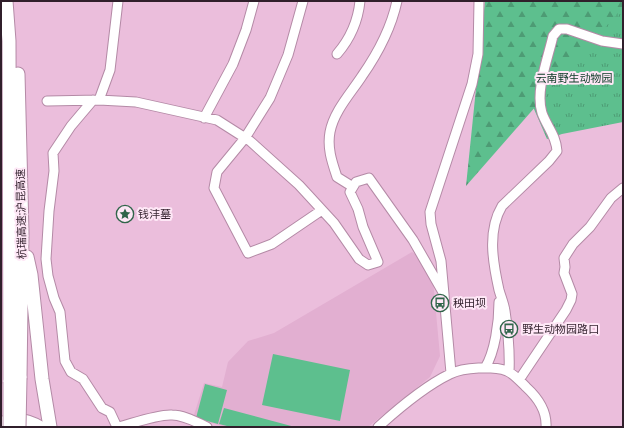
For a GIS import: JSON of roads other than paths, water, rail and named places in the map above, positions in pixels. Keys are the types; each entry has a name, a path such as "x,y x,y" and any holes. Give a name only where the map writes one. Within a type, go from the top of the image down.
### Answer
{"highway":[{"name":"杭瑞高速;沪昆高速","path":"6,1 9,41 10,207 15,380 19,427"},
{"name":"杭瑞高速;沪昆高速","path":"10,427 15,380 22,233 14,1"},
{"path":"1,292 10,207"},
{"path":"22,233 31,275 42,379 50,427"}],"main road":[{"path":"1,424 7,420 20,419 33,422 41,427"}],"street":[{"path":"118,1 110,70 96,100 71,126 54,152 54,172 49,212 46,259 48,276 54,298 60,312 68,368 71,372 83,379 102,408 110,412 118,427 164,415 173,415 186,418 207,427"},
{"path":"204,118 233,64 246,30 254,1"},
{"path":"303,1 288,55 270,98 245,138 217,172 214,188 248,253 272,244 322,210"},
{"path":"337,54 346,43 359,15 360,1"},
{"path":"353,187 336,177 329,152 332,124 341,106 363,75 384,41 394,16 397,1"},
{"path":"451,373 441,261 431,224 430,212 472,84 478,54 479,1"},
{"path":"509,372 510,348 505,309 499,291 493,256 493,227 496,215 502,206 549,161 557,151 556,141 542,112 540,95 553,36 559,29 567,29 602,42 623,44"},
{"path":"47,101 96,100 136,102 217,120 245,138 300,185 334,223 359,259 368,265 378,262 350,192 356,182 369,178 413,240 444,294"},
{"path":"519,380 566,310 571,300 571,288 564,273 564,258 566,253 572,244 590,227 611,198 623,188"},
{"path":"484,368 490,360 499,314 499,291"},
{"path":"378,427 418,394 451,373 465,370 496,368 509,372 537,397 542,407 546,427"}],"place":[{"name":"钱沣墓","path":"125,214"},
{"name":"秧田坝","path":"440,303"},
{"name":"野生动物园路口","path":"509,329"}],"park label":[{"name":"云南野生动物园","path":"574,78"}]}
